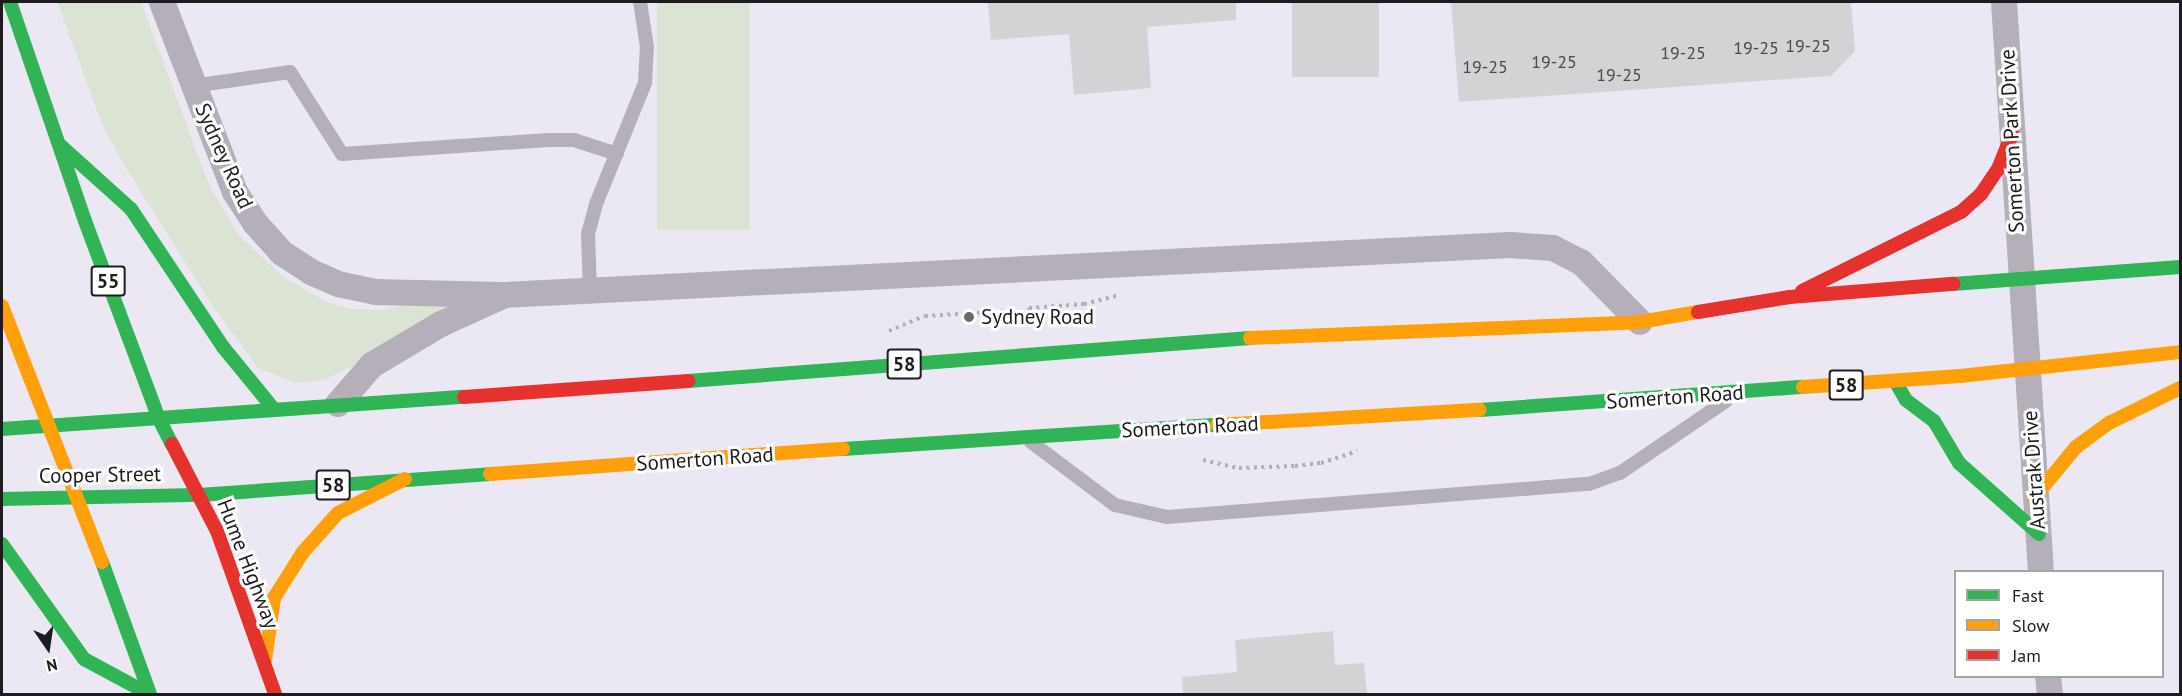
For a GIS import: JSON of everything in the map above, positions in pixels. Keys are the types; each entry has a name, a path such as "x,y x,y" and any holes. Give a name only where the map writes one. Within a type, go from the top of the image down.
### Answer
{"main road":[{"name":"55","path":"10,2 58,143 159,419"},
{"path":"1790,297 1961,212 1980,194 1998,169 2012,134"},
{"path":"58,143 130,209 223,347 273,408"},
{"name":"58","path":"2,429 159,419 273,408 750,377 1195,340 1640,322 1790,297 2181,267"},
{"path":"2,306 47,427 77,495 149,694"},
{"name":"Somerton Road","path":"199,495 1023,436 1738,393 1895,381 2181,352"},
{"path":"1895,381 1906,400 1934,421 1959,463 2039,534"},
{"path":"2034,498 2076,447 2109,423 2181,388"},
{"name":"Hume Highway","path":"159,419 217,531 275,694"},
{"path":"264,666 274,598 303,552 338,513 405,480"},
{"name":"Cooper Street","path":"2,500 77,495 199,495"},
{"path":"2,544 84,659 149,694"}],"street":[{"name":"Sydney Road","path":"162,2 235,192 255,223 282,253 311,272 338,284 375,292 505,295"},
{"name":"Somerton Park Drive","path":"2004,2 2019,280 2027,368"},
{"path":"338,404 372,366 441,324 505,295 1510,245 1553,248 1581,262 1640,322"},
{"name":"Austrak Drive","path":"2027,368 2034,498 2041,570"},
{"path":"2048,678 2050,694"}],"lane":[{"path":"590,291 588,234 645,83 647,46 640,2"},
{"path":"193,86 290,72 342,154 574,140 617,154"},
{"path":"1023,436 1115,505 1167,517 1589,484 1620,473 1738,393"}],"shaded area":[{"path":"2,2 2180,2 2180,694 2,694"}],"green space":[{"path":"57,2 141,2 209,185 239,235 283,277 327,302 351,309 383,310 414,303 447,306 353,366 324,380 296,383 258,368 212,305 121,160 102,124"},
{"path":"657,2 750,2 750,230 657,230"}],"building":[{"path":"988,2 1236,2 1236,20 1147,27 1151,88 1074,95 1069,34 991,40"},
{"path":"1292,2 1379,2 1379,77 1292,77"},
{"path":"1451,2 1851,2 1855,51 1831,76 1459,102"},
{"path":"1333,631 1335,665 1364,663 1367,694 1183,694 1182,677 1237,672 1235,640"}],"traffic: fast":[{"path":"10,2 85,221 159,419 172,444"},
{"path":"61,146 131,209 223,347 273,408"},
{"path":"1953,284 2180,267"},
{"path":"688,381 1250,338"},
{"path":"1895,381 1906,400 1934,421 1959,463 2039,534"},
{"path":"1480,410 1803,387"},
{"path":"2,429 464,397"},
{"path":"843,449 1217,425"},
{"path":"2,499 199,495 490,474"},
{"path":"2,544 84,659 149,694"},
{"path":"102,562 150,694"}],"traffic: slow":[{"path":"2,306 102,562"},
{"path":"1250,338 1640,322 1698,312"},
{"path":"1803,387 1960,376 2180,352"},
{"path":"2034,498 2076,447 2109,423 2180,388"},
{"path":"1217,425 1480,410"},
{"path":"490,474 843,449"},
{"path":"265,660 274,598 303,552 338,513 405,479"}],"traffic: jam":[{"path":"1802,291 1961,212 1981,194 1998,169 2012,134"},
{"path":"1698,312 1790,297 1953,284"},
{"path":"464,397 688,381"},
{"path":"172,444 217,531 275,694"}],"place":[{"name":"Sydney Road","path":"969,317"}]}
